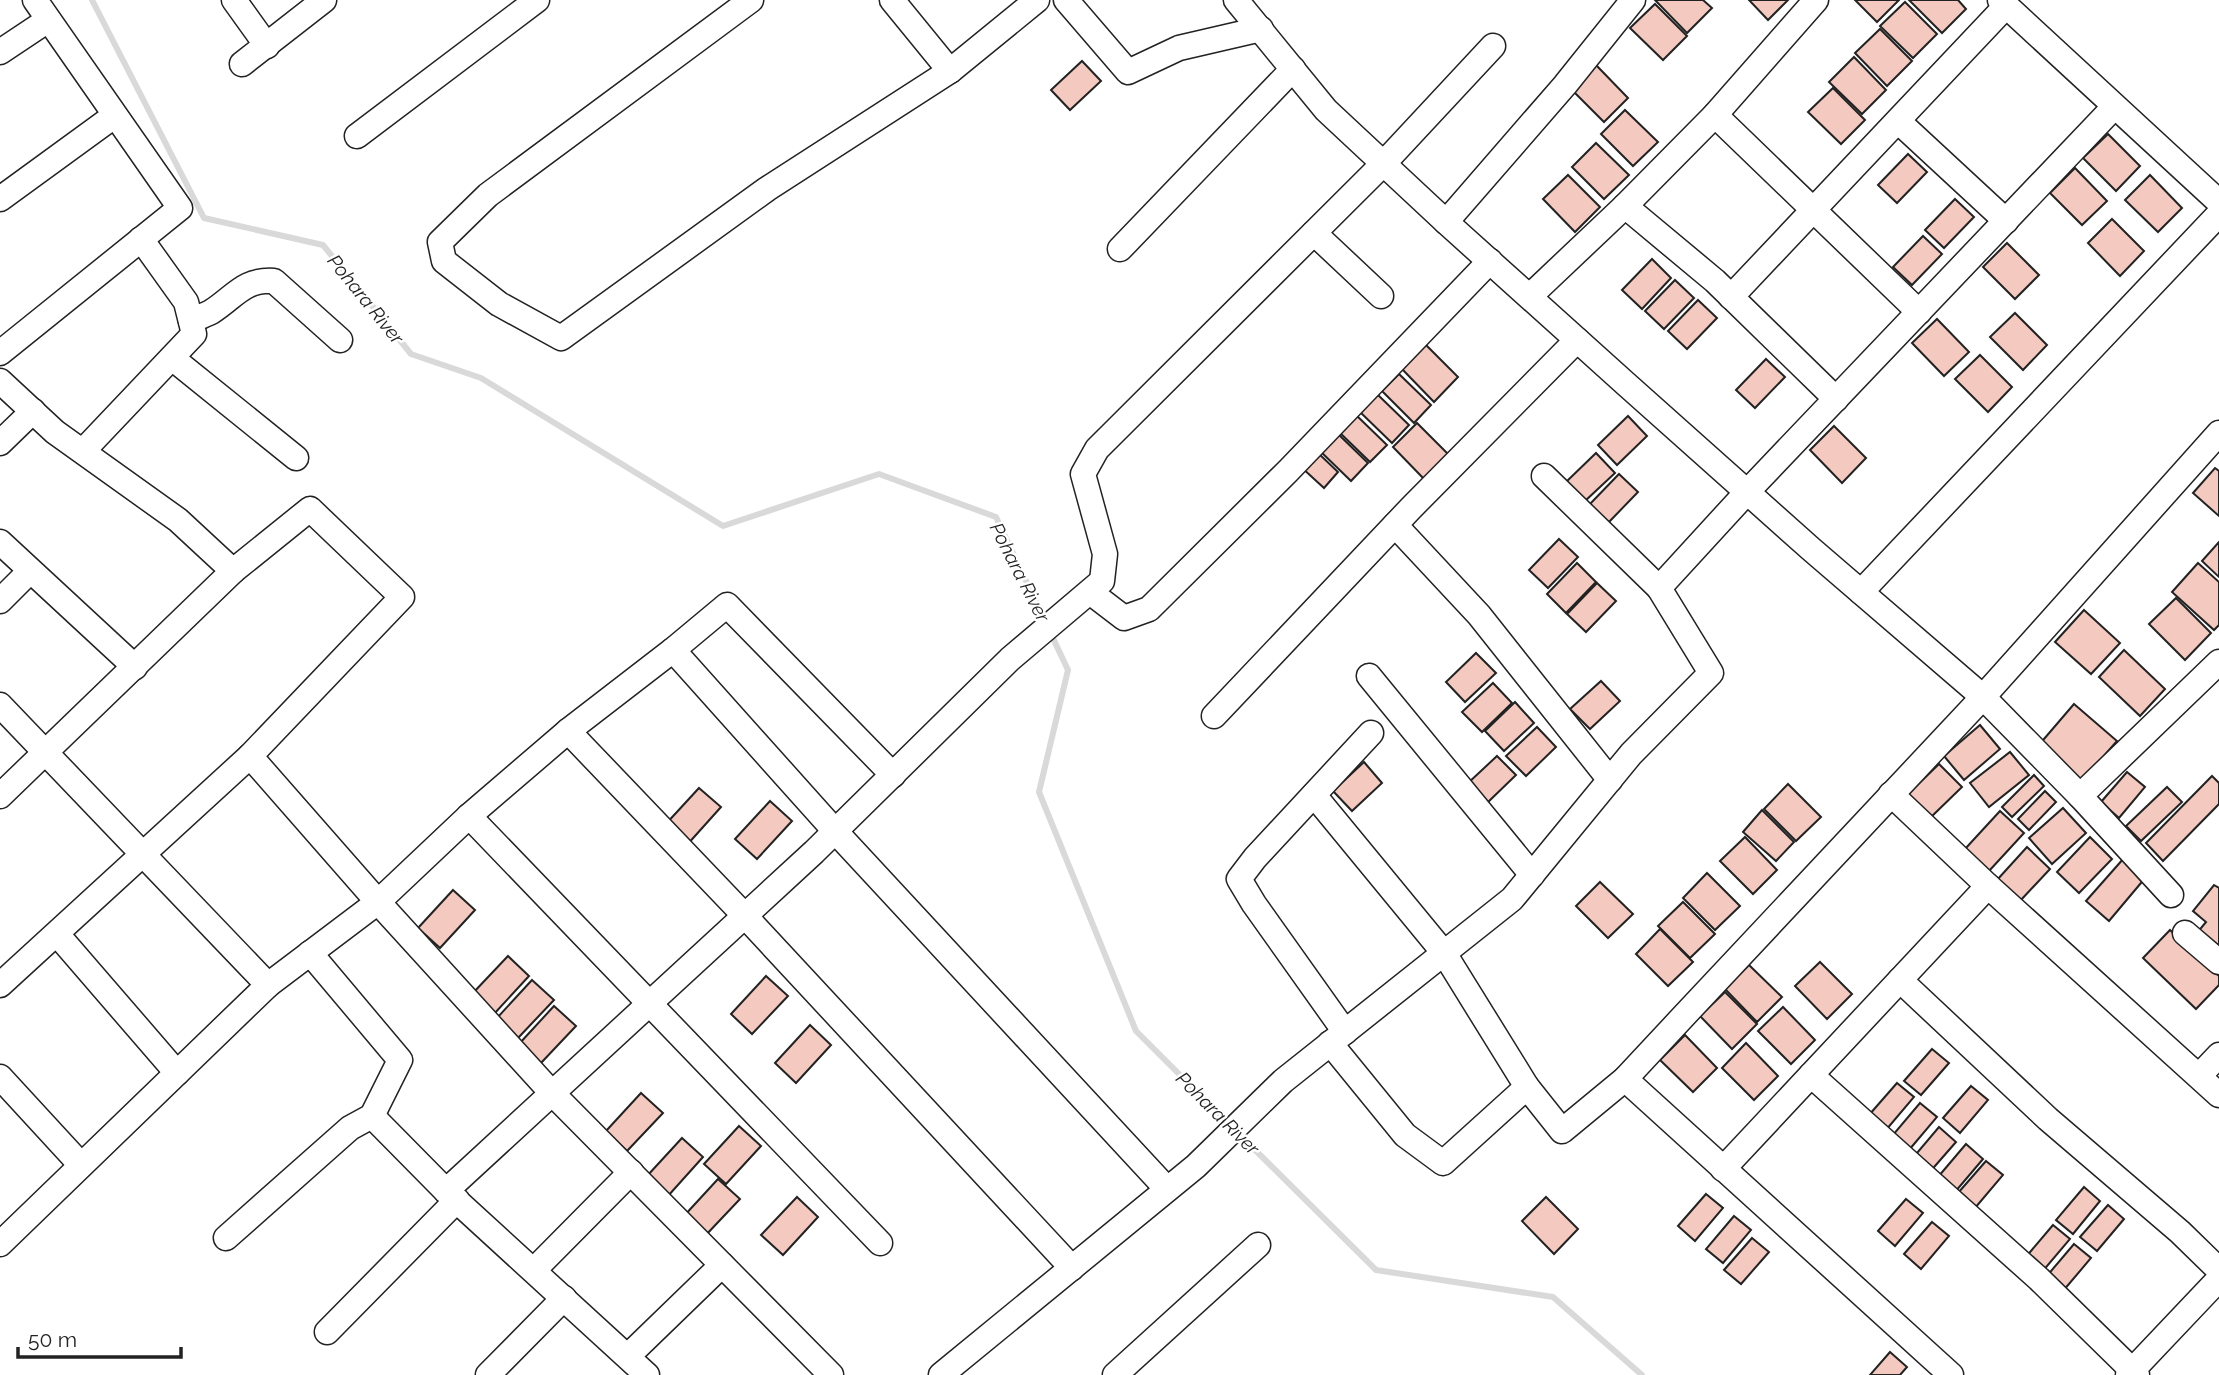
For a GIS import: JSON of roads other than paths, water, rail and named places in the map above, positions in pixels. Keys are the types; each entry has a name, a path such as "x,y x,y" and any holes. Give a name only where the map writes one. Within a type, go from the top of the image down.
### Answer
{"street":[{"path":"234,0 267,46"},
{"path":"242,64 324,0"},
{"path":"357,136 537,0"},
{"path":"751,0 488,195 440,242 444,261 499,304 561,338 767,189 950,71 1037,0"},
{"path":"892,0 950,71"},
{"path":"1066,0 1128,72 1179,48 1261,29"},
{"path":"1236,0 1326,110 1446,222 1747,492 1983,697 2080,796 2171,895"},
{"path":"1446,222 1565,85 1633,0"},
{"path":"1530,296 1625,206 1715,115 1816,0"},
{"path":"1731,297 1898,121 2003,3 2219,202"},
{"path":"0,52 41,10 180,208 0,353"},
{"path":"327,1332 451,1195 551,1092 745,916 1010,659 1102,581 1105,554 1083,474 1097,449 1384,163 1493,46"},
{"path":"1120,249 1293,69"},
{"path":"1659,588 2114,107"},
{"path":"1715,115 1919,312"},
{"path":"0,199 114,116"},
{"path":"1898,121 2006,221"},
{"path":"1625,206 1731,297 1836,399"},
{"path":"1861,592 2219,215"},
{"path":"1314,233 1381,296"},
{"path":"83,451 194,334 186,302 141,239"},
{"path":"1083,598 1124,618 1149,609 1288,471 1490,261"},
{"path":"191,321 211,312 246,285 260,280 274,281 340,340"},
{"path":"1214,716 1395,525 1577,340"},
{"path":"172,358 296,457"},
{"path":"0,381 55,432 178,520 233,570"},
{"path":"0,443 33,411"},
{"path":"1314,795 1444,953 1527,1087 1562,1131 1625,1079 1983,697 2219,433"},
{"path":"941,1375 1196,1166 1283,1081 1512,899 1631,754 1711,674 1659,588 1544,476"},
{"path":"0,796 233,570 310,509 402,597 250,756 0,985"},
{"path":"1395,525 1479,615 1609,780"},
{"path":"0,542 135,667"},
{"path":"0,601 30,571"},
{"path":"0,1244 268,985 378,902 469,816 568,731 727,605 893,775"},
{"path":"673,650 835,831 1167,1189"},
{"path":"2080,796 2219,662"},
{"path":"1369,676 1532,875"},
{"path":"0,705 268,985"},
{"path":"568,731 745,916 1072,1268"},
{"path":"1371,733 1255,858 1239,879 1338,1038 1405,1135 1443,1163 1527,1087"},
{"path":"250,756 551,1092 831,1375"},
{"path":"1891,794 1988,886 2219,1095"},
{"path":"469,816 880,1243"},
{"path":"1723,1169 1988,886"},
{"path":"2185,933 2219,962"},
{"path":"57,934 177,1073"},
{"path":"226,1238 350,1128 372,1116 400,1059 310,953"},
{"path":"1900,980 2048,1119 2219,1270"},
{"path":"2199,1076 2219,1055"},
{"path":"1811,1075 2039,1279 2132,1374 2219,1279"},
{"path":"0,1077 81,1165"},
{"path":"1625,1079 1951,1375"},
{"path":"372,1116 451,1195 647,1375"},
{"path":"534,1270 631,1172"},
{"path":"1115,1375 1258,1245"},
{"path":"628,1356 722,1265"},
{"path":"488,1375 564,1297"}],"waterway":[{"name":"Pohara River","path":"92,0 204,218 323,245 411,354 481,378 723,526 879,474 996,517 1045,621"},
{"name":"Pohara River","path":"1051,634 1068,670 1039,792 1136,1031 1230,1125"},
{"name":"Pohara River","path":"1238,1133 1376,1270 1553,1297 1642,1375"}]}
